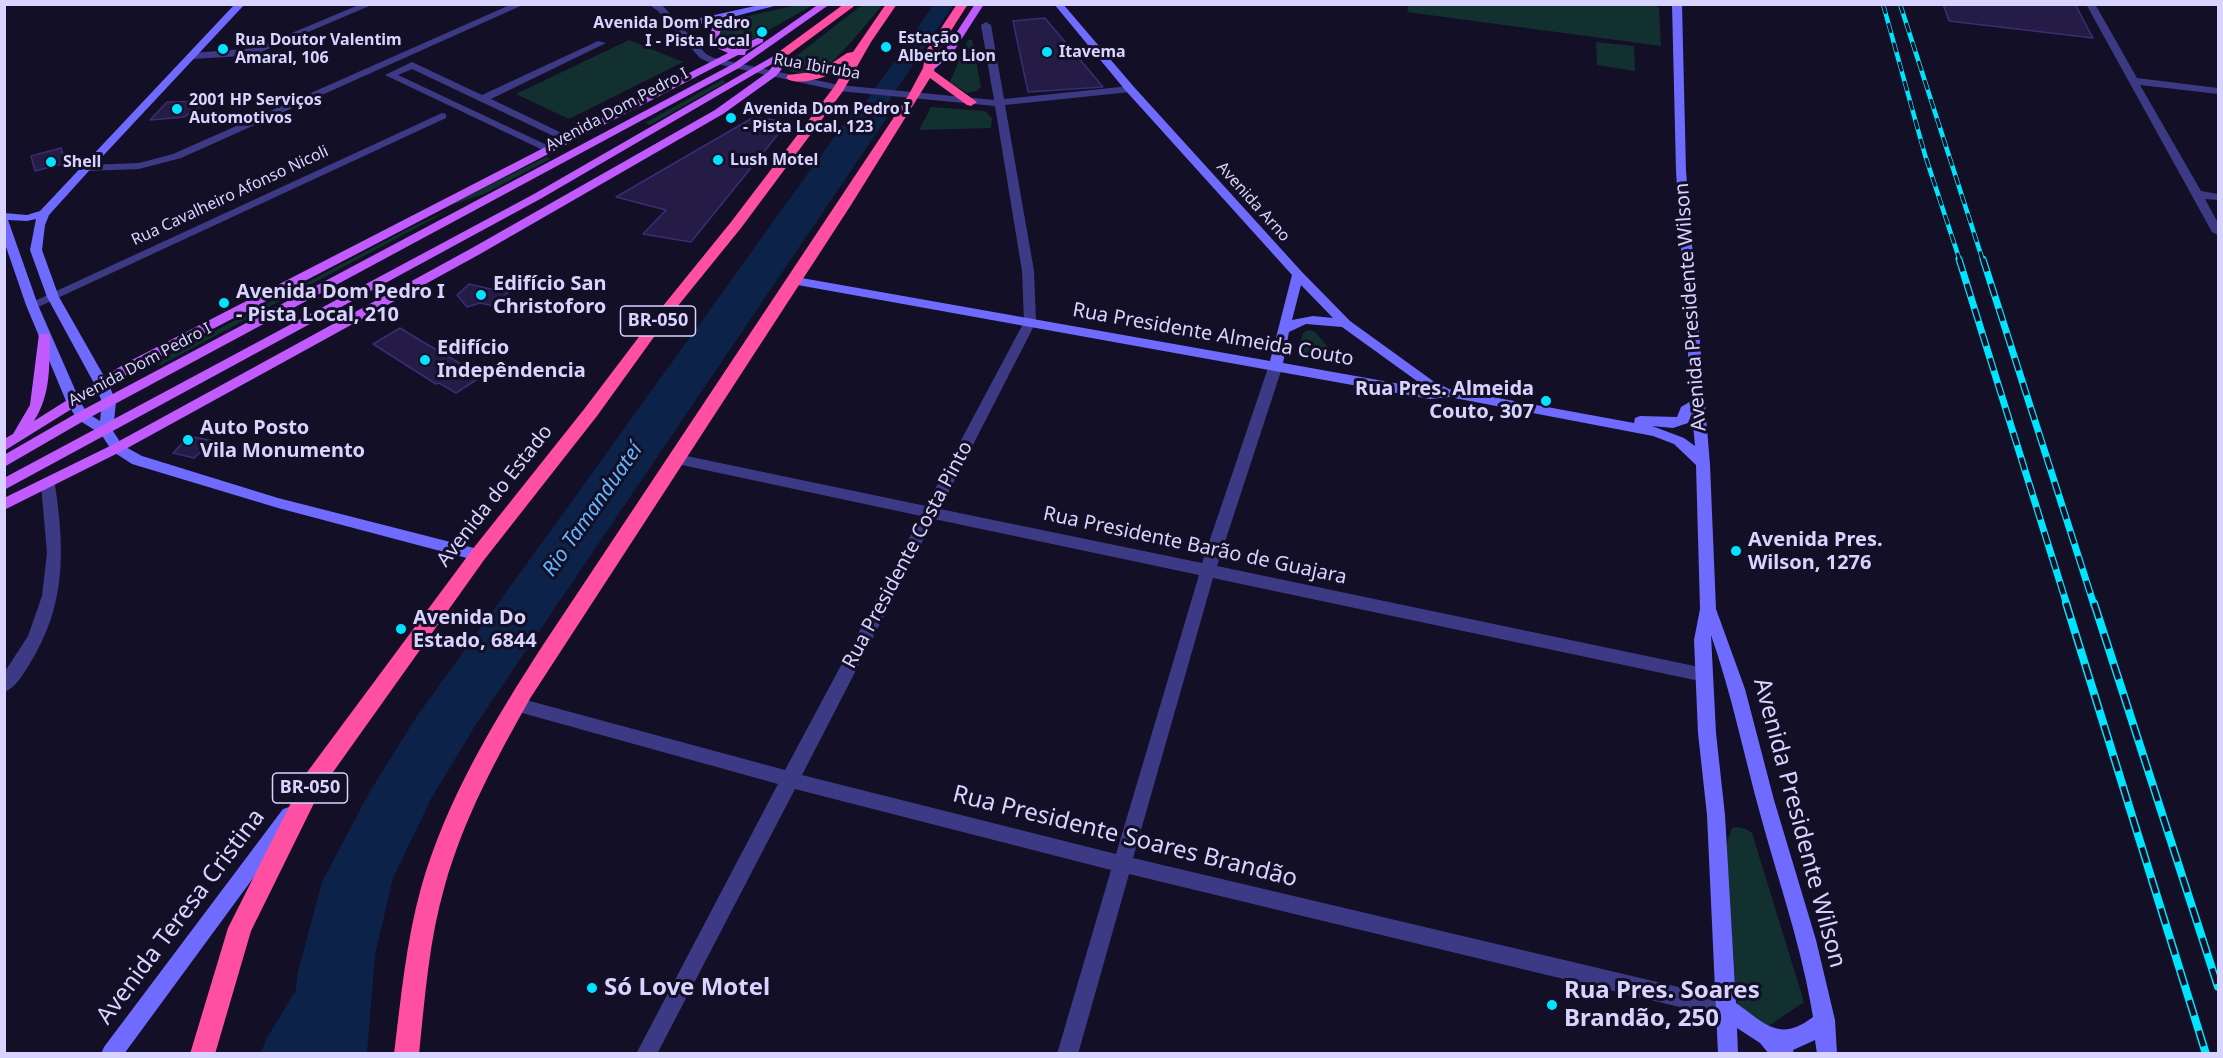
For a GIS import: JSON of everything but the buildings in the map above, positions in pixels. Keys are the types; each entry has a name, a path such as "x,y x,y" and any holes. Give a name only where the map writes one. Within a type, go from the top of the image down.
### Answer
{"highway":[{"path":"784,53 852,4"},
{"name":"Avenida do Estado","path":"202,1053 240,928 313,782 478,555 591,412 659,320 843,88 865,42 892,4"},
{"path":"406,1053 418,960 427,910 440,863 464,807 515,704 796,281 908,96 928,70 932,51 963,4"},
{"path":"792,78 818,76 836,70 865,42"},
{"path":"928,70 970,102"}],"main road":[{"path":"106,431 109,402 102,385 53,297 36,250 36,233 44,214 242,4"},
{"path":"674,25 713,20 778,4"},
{"path":"814,13 826,4"},
{"path":"928,70 949,52 980,4"},
{"name":"Avenida Arno","path":"1058,4 1130,89 1298,275 1347,324 1428,384 1449,393"},
{"name":"Avenida Presidente Wilson","path":"1677,4 1681,171 1703,465 1708,609 1702,640 1707,733 1716,815 1728,1053"},
{"name":"Avenida Dom Pedro I","path":"8,441 131,366 566,139 814,13"},
{"name":"Avenida Dom Pedro I","path":"4,462 82,416 736,66 814,13"},
{"path":"724,47 715,39 712,31 714,25 726,17"},
{"path":"4,505 48,485 117,448 476,251 718,112 772,74 781,64 784,53 737,52 713,46 702,35 704,27 713,20"},
{"name":"Avenida Dom Pedro I","path":"4,484 500,217 757,71 784,53"},
{"path":"566,139 585,147 653,131"},
{"path":"538,196 567,169 566,158 547,149"},
{"path":"414,218 475,200 491,198"},
{"path":"4,216 27,218 44,214"},
{"path":"476,251 500,217"},
{"path":"4,222 44,337 74,401 82,416 106,431 117,448 137,460 278,503 478,555"},
{"path":"1276,365 1298,275"},
{"name":"Rua Presidente Almeida Couto","path":"796,281 1430,394 1449,393 1622,425 1656,432 1679,441 1703,465"},
{"path":"1283,330 1293,322 1310,318 1347,324"},
{"path":"4,455 8,441 37,405 41,386 44,337"},
{"name":"Rua Presidente Almeida Couto","path":"1622,425 1641,421 1673,423 1683,420 1686,410 1697,404"},
{"name":"Avenida Presidente Wilson","path":"1708,609 1725,651 1772,827 1811,954 1825,1020 1827,1053"},
{"name":"Avenida Teresa Cristina","path":"111,1053 201,936 313,782"},
{"path":"1725,1008 1744,1019 1777,1046 1804,1037 1825,1020"}],"street":[{"path":"193,56 258,50 370,4"},
{"path":"86,168 138,166 177,156 521,4"},
{"path":"652,4 661,9 703,56 716,62"},
{"path":"2091,4 2218,232"},
{"name":"Rua Presidente Costa Pinto","path":"646,1053 1030,322 1028,271 986,25"},
{"path":"482,99 601,43"},
{"name":"Rua Ibiruba","path":"716,62 843,88 970,102 998,103 1130,89"},
{"path":"547,149 390,75 412,65 566,139"},
{"path":"2134,81 2218,91"},
{"path":"442,100 463,90"},
{"path":"474,115 494,105"},
{"name":"Rua Cavalheiro Afonso Nicoli","path":"32,305 442,116"},
{"path":"2196,194 2218,197"},
{"path":"1067,1053 1208,569 1276,365"},
{"name":"Rua Presidente Barão de Guajara","path":"677,459 1704,675"},
{"path":"4,685 38,637 50,603 55,563 48,485"},
{"name":"Rua Presidente Soares Brandão","path":"515,704 789,781 1122,864 1725,1008"}],"green space":[{"path":"1409,4 1644,4 1659,7 1661,46 1407,12"},
{"path":"797,5 813,5 741,46 731,47 719,36 719,27 730,20"},
{"path":"862,5 882,5 826,68 817,72 797,73 784,68 787,63"},
{"path":"629,40 683,62 569,119 516,94"},
{"path":"968,40 972,40 981,87 967,93 950,82"},
{"path":"1596,42 1634,46 1635,71 1597,65"},
{"path":"722,80 726,82 650,125 645,123"},
{"path":"931,107 985,111 992,118 991,128 919,130"},
{"path":"546,157 550,159 486,193 446,207"},
{"path":"451,209 161,365 156,362 416,225"},
{"path":"1309,330 1315,332 1335,355 1335,362 1330,363 1299,356 1297,352 1303,333"},
{"path":"1737,827 1752,833 1804,1002 1767,1027 1746,1015 1737,1003 1725,849 1732,828"}],"water":[{"name":"Rio Tamanduateí","path":"853,111 888,116 475,726 431,799 393,878 375,955 367,1053 287,1053 298,972 322,882 369,793 417,716"}],"waterway":[{"name":"Rio Tamanduateí","path":"845,149 944,4"},
{"path":"283,1054 310,1009"}],"railway":[{"path":"1883,4 1925,155 1960,261"},
{"path":"1900,4 1983,261"},
{"path":"1959,259 2067,605"},
{"path":"1983,259 2094,605"},
{"path":"2066,603 2206,1054"},
{"path":"2094,603 2218,987"}],"place":[{"name":"Avenida Dom Pedro I - Pista Local","path":"762,32"},
{"name":"Estação Alberto Lion","path":"886,47"},
{"name":"Rua Doutor Valentim Amaral, 106","path":"223,49"},
{"name":"Itavema","path":"1047,52"},
{"name":"2001 HP Serviços Automotivos","path":"177,109"},
{"name":"Avenida Dom Pedro I - Pista Local, 123","path":"731,118"},
{"name":"Lush Motel","path":"718,160"},
{"name":"Shell","path":"51,162"},
{"name":"Edifício San Christoforo","path":"481,295"},
{"name":"Avenida Dom Pedro I - Pista Local, 210","path":"224,303"},
{"name":"Edifício Indepêndencia","path":"425,360"},
{"name":"Rua Pres. Almeida Couto, 307","path":"1546,401"},
{"name":"Auto Posto Vila Monumento","path":"188,440"},
{"name":"Avenida Pres. Wilson, 1276","path":"1736,551"},
{"name":"Avenida Do Estado, 6844","path":"401,629"},
{"name":"Só Love Motel","path":"592,988"},
{"name":"Rua Pres. Soares Brandão, 250","path":"1552,1005"}]}
